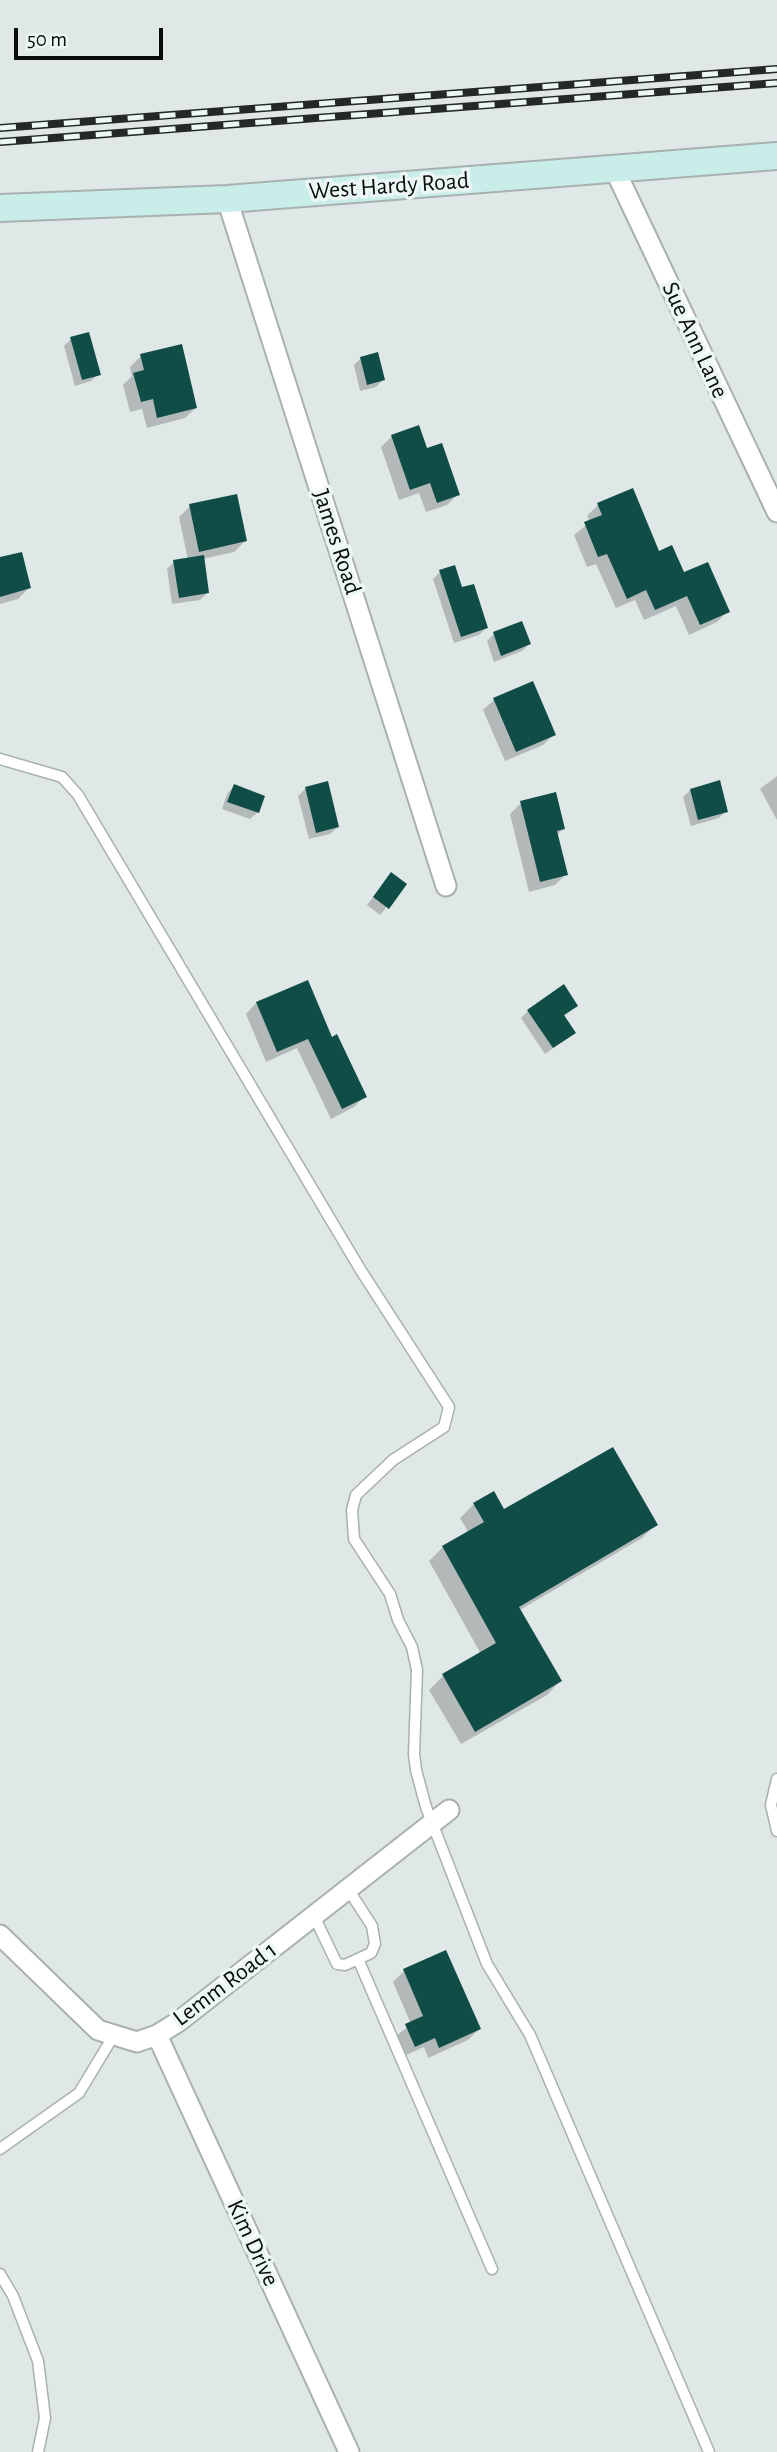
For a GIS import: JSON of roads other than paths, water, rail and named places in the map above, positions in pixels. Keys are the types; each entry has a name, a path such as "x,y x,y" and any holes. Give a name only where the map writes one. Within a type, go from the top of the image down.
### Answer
{"main road":[{"name":"West Hardy Road","path":"0,208 227,199 777,156"}],"street":[{"name":"Sue Ann Lane","path":"614,169 777,512"},
{"name":"James Road","path":"227,199 446,886"},
{"name":"Lemm Road 1","path":"0,1935 98,2030 136,2042 158,2035 441,1816"},
{"name":"Kim Drive","path":"158,2035 349,2452"}],"lane":[{"path":"0,759 62,777 78,794 360,1269 449,1407 444,1427 393,1460 356,1495 352,1510 354,1539 390,1594 398,1620 412,1647 417,1670 414,1754 426,1807 441,1816 487,1964 530,2035 709,2452"},
{"path":"777,1779 771,1805 777,1831"},
{"path":"314,1916 337,1964 345,1965 371,1953 375,1944 372,1926 348,1889"},
{"path":"358,1959 492,2269"},
{"path":"0,2148 79,2093 114,2035"},
{"path":"0,2274 13,2296 38,2361 46,2418 38,2452"}],"railway":[{"path":"0,128 777,69"},
{"path":"0,142 777,83"}]}
